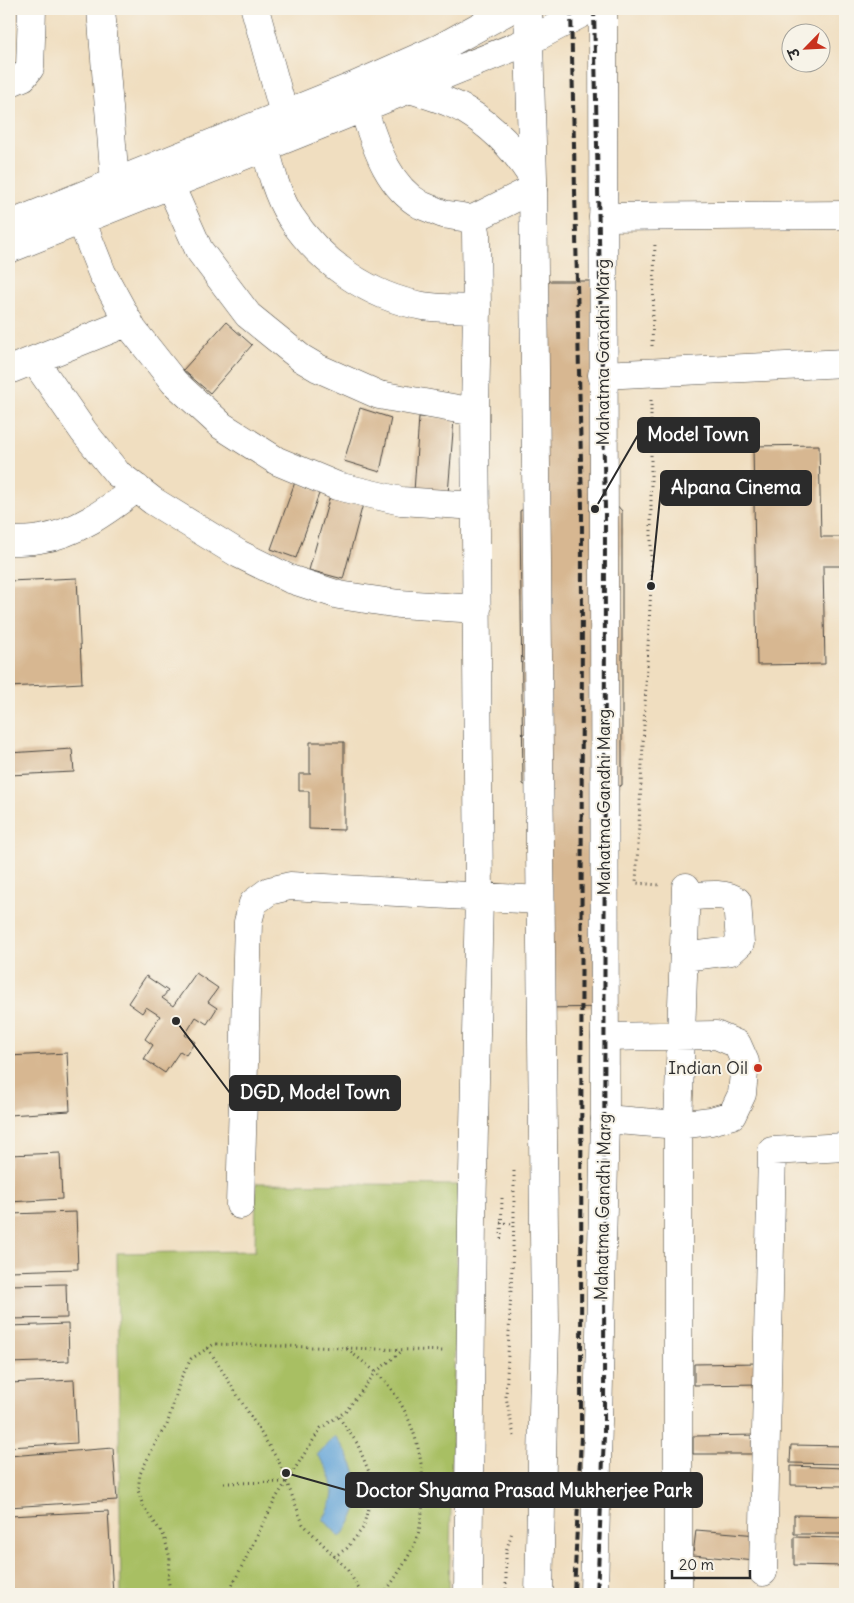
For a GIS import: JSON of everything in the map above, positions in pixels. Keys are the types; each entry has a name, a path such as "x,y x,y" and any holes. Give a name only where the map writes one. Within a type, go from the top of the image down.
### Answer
{"street":[{"path":"9,83 23,77 30,68 32,9"},
{"path":"101,9 115,182"},
{"path":"255,9 284,114"},
{"path":"9,225 442,48 477,19 511,9"},
{"path":"528,9 533,183 545,1328 539,1594"},
{"path":"9,249 410,89 528,40 590,9"},
{"name":"Mahatma Gandhi Marg","path":"594,1594 606,1119 602,375 603,9"},
{"path":"410,89 465,110 510,147 525,164 533,183"},
{"path":"363,108 379,154 403,192 421,205 442,213 471,220 476,232 475,412 479,896 468,1594"},
{"path":"265,147 272,177 289,215 315,248 346,275 383,295 423,306 477,310"},
{"path":"471,220 533,183"},
{"path":"170,185 199,250 204,257 248,315 301,358 318,368 379,395 475,412"},
{"path":"603,217 845,215"},
{"path":"81,220 102,272 129,322 174,382 222,426 277,461 338,486 401,501 476,506"},
{"path":"9,370 129,322"},
{"path":"34,360 90,439 118,473 153,502 240,554 290,579 340,595 399,604 477,609"},
{"path":"602,375 845,363"},
{"path":"9,541 41,539 71,530 106,511 136,488"},
{"path":"240,1206 248,922 253,903 269,891 290,886 540,900"},
{"path":"678,1594 678,1125 686,892 725,895 737,901 740,943 731,951 684,957"},
{"path":"605,1037 716,1035 737,1044 745,1062 742,1094 732,1115 711,1121 678,1125 606,1119"},
{"path":"763,1572 772,1151 845,1147"}],"path":[{"path":"655,217 651,372 651,586 636,883 686,892"},
{"path":"514,1165 514,1224 506,1397 516,1443"},
{"path":"172,1594 168,1579 170,1558 164,1536 142,1506 138,1490 140,1474 158,1438 167,1425 181,1378 191,1359 214,1344 471,1351"},
{"path":"208,1348 279,1462 303,1524 347,1569 362,1594"},
{"path":"346,1348 376,1372 394,1392 414,1431 424,1480 419,1532 400,1571 384,1594"},
{"path":"228,1594 276,1498 321,1428 346,1411 376,1372 403,1350"},
{"path":"334,1557 347,1548 363,1528 370,1501 369,1472 357,1443 338,1416"},
{"path":"224,1483 287,1482"},
{"path":"506,1594 506,1551 514,1524"}],"green space":[{"path":"256,1183 458,1185 449,1594 121,1594 117,1253 255,1251"}],"water":[{"path":"335,1436 344,1448 356,1473 359,1498 350,1524 340,1537 323,1519 331,1502 333,1486 328,1471 317,1455"}],"building":[{"path":"537,281 608,281 607,494 622,511 622,785 605,793 611,1007 546,1008 543,796 523,784 520,511 537,501"},
{"path":"226,322 252,345 210,393 183,370"},
{"path":"360,408 391,418 380,472 344,461"},
{"path":"419,417 454,419 448,494 414,492"},
{"path":"819,445 821,537 845,537 845,566 823,566 825,664 757,665 753,446"},
{"path":"295,482 320,491 296,558 271,549"},
{"path":"330,496 363,504 343,579 309,570"},
{"path":"77,578 82,683 9,687 9,581"},
{"path":"310,742 344,742 344,830 309,829 309,791 299,791 299,774 310,774"},
{"path":"72,749 74,772 9,775 9,753"},
{"path":"196,973 218,988 208,1002 217,1008 207,1024 196,1017 185,1035 195,1042 186,1055 180,1051 165,1073 144,1059 153,1045 145,1039 160,1016 146,1007 142,1013 128,1003 146,976 168,991 162,998 173,1006"},
{"path":"9,1025 12,1046 9,1046"},
{"path":"67,1053 70,1111 9,1115 9,1056"},
{"path":"60,1153 62,1199 9,1202 9,1155"},
{"path":"76,1212 78,1269 9,1271 9,1214"},
{"path":"66,1284 67,1318 9,1319 9,1285"},
{"path":"68,1324 69,1361 9,1363 9,1326"},
{"path":"759,1363 759,1384 694,1385 694,1364"},
{"path":"74,1380 77,1443 9,1447 9,1383"},
{"path":"758,1435 758,1454 693,1454 693,1436"},
{"path":"791,1445 845,1446 845,1464 790,1463"},
{"path":"113,1448 117,1500 9,1507 9,1456"},
{"path":"791,1466 845,1468 845,1486 791,1485"},
{"path":"108,1511 113,1594 9,1594 9,1516"},
{"path":"794,1515 845,1516 845,1534 794,1534"},
{"path":"696,1530 758,1535 755,1561 693,1555"},
{"path":"794,1537 845,1538 845,1566 794,1565"}],"railway":[{"path":"571,9 582,508 581,1435 574,1594"},
{"path":"594,9 605,508 604,1436 597,1594"}],"place":[{"name":"Model Town","path":"595,509"},
{"name":"Alpana Cinema","path":"651,586"},
{"name":"DGD, Model Town","path":"176,1021"},
{"name":"Indian Oil","path":"758,1068"},
{"name":"Doctor Shyama Prasad Mukherjee Park","path":"286,1473"}]}
